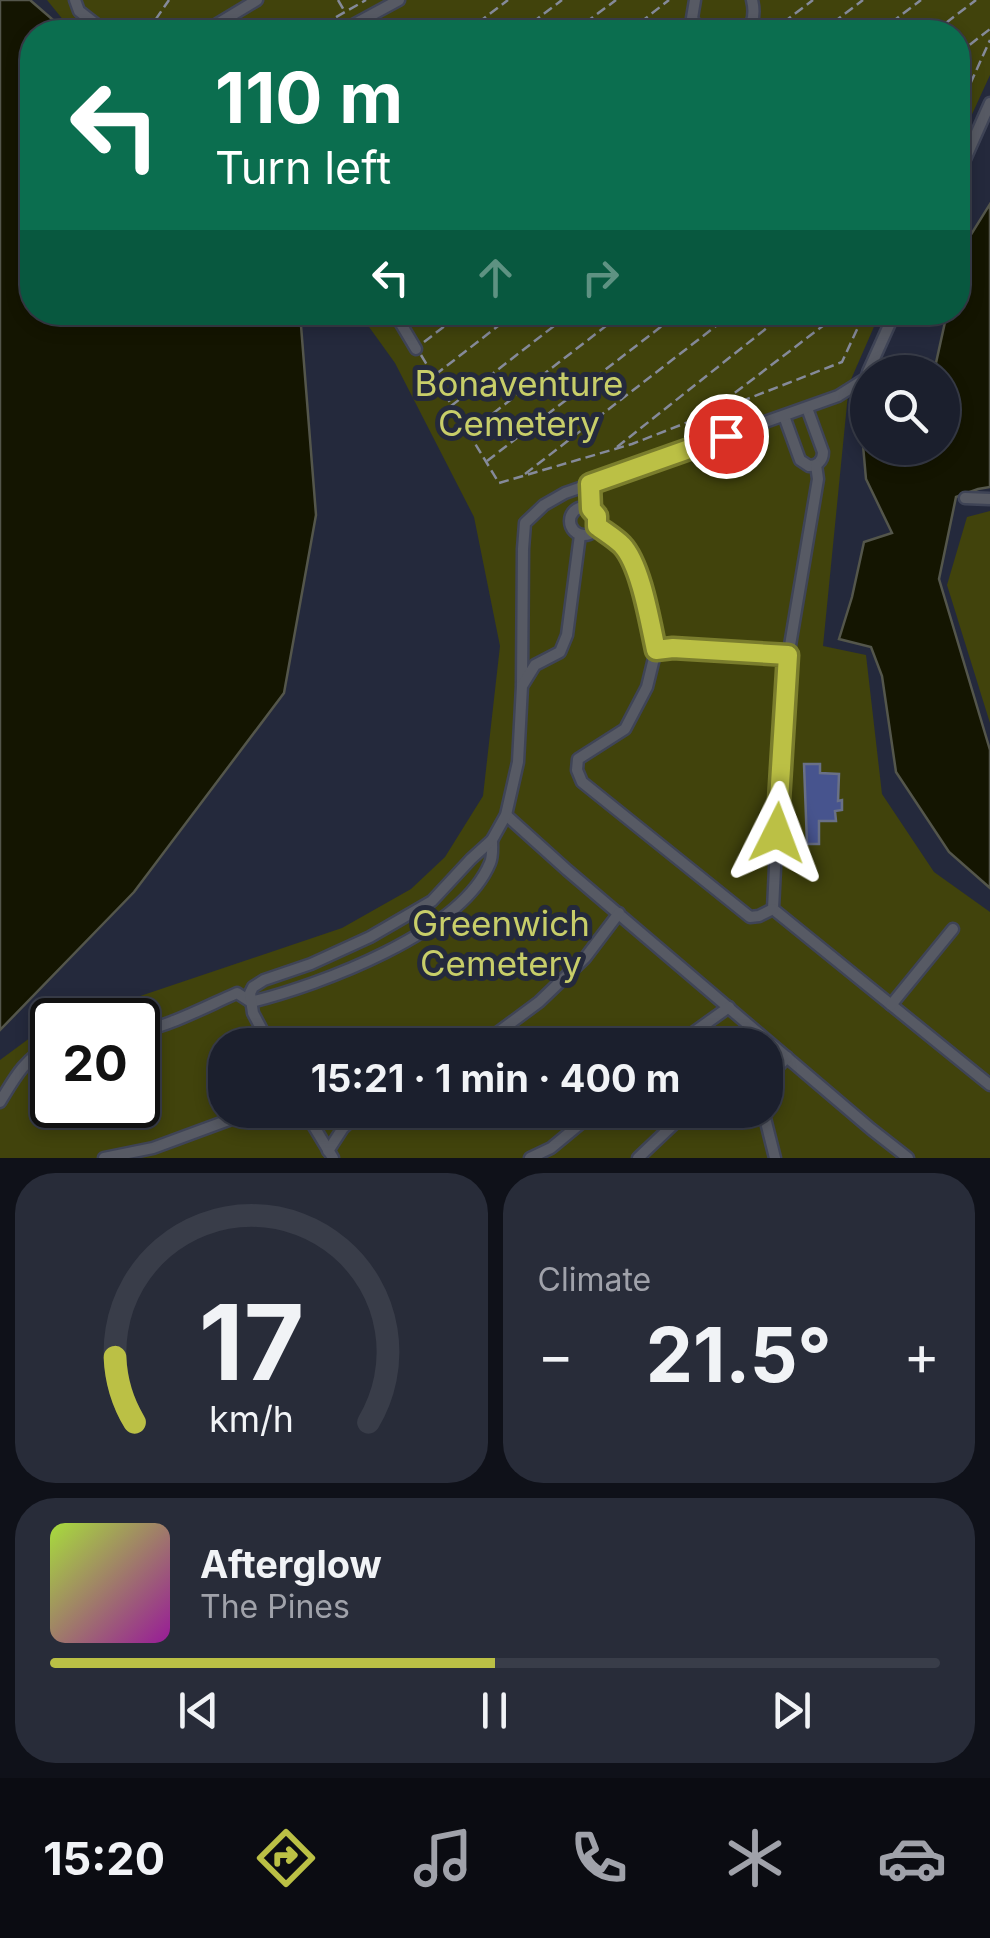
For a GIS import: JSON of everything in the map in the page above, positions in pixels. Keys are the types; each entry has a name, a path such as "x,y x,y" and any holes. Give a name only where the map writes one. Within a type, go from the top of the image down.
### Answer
{"street":[{"path":"75,0 79,11 91,20"},
{"path":"224,20 257,0"},
{"path":"362,20 399,0"},
{"path":"970,148 990,103"},
{"path":"402,325 416,348"},
{"path":"876,355 889,325"},
{"path":"261,1028 253,1013 250,990 264,980 370,937 432,900 492,840 506,816 518,762 522,549 526,523 544,505 564,494 808,408 850,388"},
{"path":"784,416 800,460 805,465 816,465 823,452 808,408"},
{"path":"773,909 784,681 818,479 816,465"},
{"path":"564,494 571,527 580,534 591,533 597,526 597,516 591,509 590,484"},
{"path":"965,498 990,499"},
{"path":"571,517 579,508 591,509"},
{"path":"597,526 630,555 656,650 647,687 625,729 578,759 582,782 750,917 773,909"},
{"path":"522,686 535,665 560,652 567,635 580,534"},
{"path":"656,650 788,655"},
{"path":"506,816 908,1158"},
{"path":"160,1024 237,993 251,1002 287,993 397,945 448,915 482,878 492,859 492,840"},
{"path":"773,909 990,1086"},
{"path":"504,1028 539,1002 585,958 618,914"},
{"path":"891,1005 952,928"},
{"path":"700,1028 729,1007"},
{"path":"783,1061 787,1057"},
{"path":"0,1102 30,1059"},
{"path":"104,1158 153,1148 208,1128"},
{"path":"316,1128 330,1154"},
{"path":"330,1154 343,1128"},
{"path":"530,1158 552,1148 576,1128"},
{"path":"638,1158 670,1128"},
{"path":"767,1128 774,1158"},
{"path":"140,1158 153,1148"}],"path":[{"path":"331,20 366,0"},
{"path":"482,20 508,0"},
{"path":"536,20 562,0"},
{"path":"589,20 616,0"},
{"path":"643,20 669,0"},
{"path":"786,20 813,0"},
{"path":"837,20 863,0"},
{"path":"895,20 921,0"},
{"path":"950,20 976,0"},
{"path":"970,45 990,29"},
{"path":"970,83 990,40"},
{"path":"445,325 416,348 499,483 616,448 842,362 859,325"},
{"path":"433,376 499,325"},
{"path":"452,406 555,325"},
{"path":"468,433 607,325"},
{"path":"486,462 663,325"},
{"path":"524,476 717,325"},
{"path":"616,448 771,325"},
{"path":"706,415 825,325"}],"green space":[{"path":"47,0 990,0 990,75 970,119 970,20 63,20"},
{"path":"368,325 875,325 862,355 850,355 823,646 866,655 882,794 934,872 990,912 990,1158 0,1158 0,1060 30,1038 30,1128 160,1128 160,998 134,998 342,928 411,889 445,857 483,796 500,646 474,517 395,363"},
{"path":"990,511 990,723 947,585 967,517"}],"shaded area":[{"path":"0,0 30,0 53,20 20,20 20,325 301,325 316,515 284,693 134,892 0,1030"},
{"path":"990,204 990,487 956,497 939,579 990,750 990,888 949,852 896,772 882,676 871,647 839,639 864,542 892,533 866,479 865,465 960,465 960,355 938,355 944,325 970,325 970,236"}],"building":[{"path":"804,764 820,764 820,773 839,774 838,801 842,800 842,810 835,811 836,821 819,821 819,844 807,844"}],"route":[{"path":"726,436 590,484 591,509 597,516 597,526 621,544 636,568 656,650 788,655 777,833"}],"park label":[{"name":"Bonaventure Cemetery","path":"519,404"},
{"name":"Greenwich Cemetery","path":"501,944"}]}
